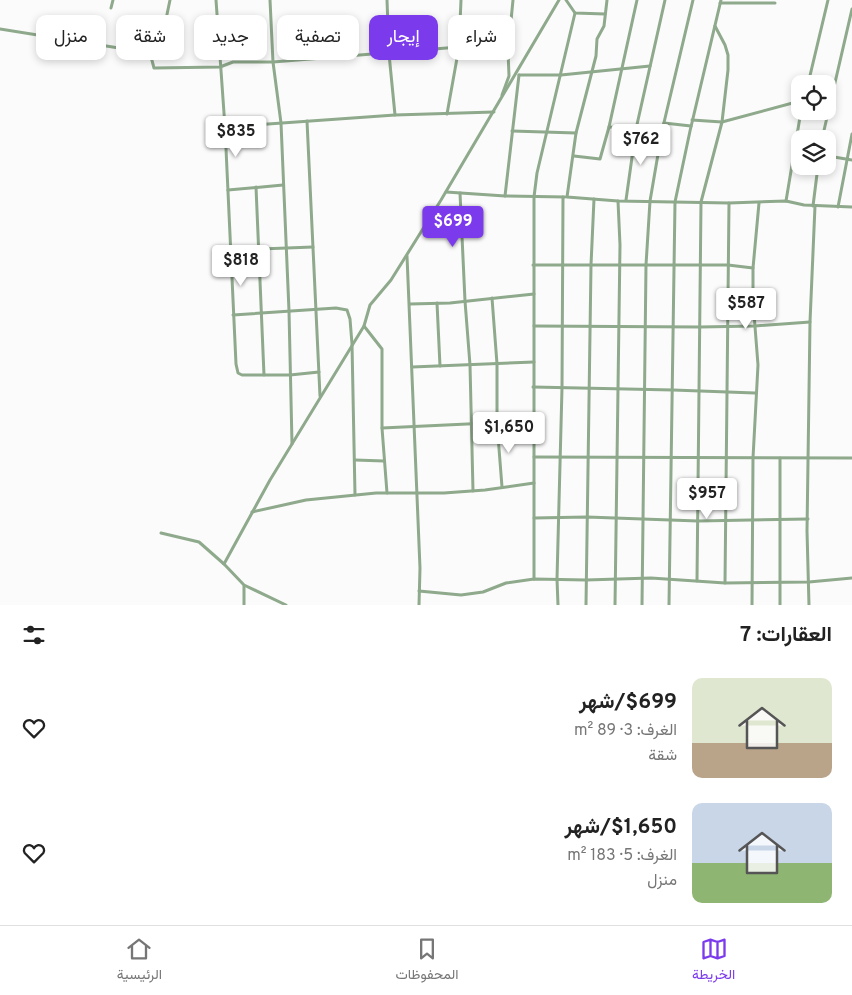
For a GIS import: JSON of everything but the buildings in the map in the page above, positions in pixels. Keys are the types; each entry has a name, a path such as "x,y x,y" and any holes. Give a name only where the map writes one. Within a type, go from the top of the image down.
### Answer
{"street":[{"path":"111,8 113,0"},
{"path":"167,15 170,0"},
{"path":"216,0 225,127 233,315 238,373 242,375 290,375 319,372"},
{"path":"270,0 273,62 281,123 289,311 292,444"},
{"path":"387,0 388,15"},
{"path":"461,0 461,15"},
{"path":"512,15 514,0"},
{"path":"224,564 320,396 364,326 370,305 391,280 407,255 520,69 559,0"},
{"path":"534,579 534,197 537,173 575,13 566,0"},
{"path":"558,605 556,580 565,197 574,156 576,134 596,56 597,39 604,26 607,0"},
{"path":"574,156 600,159 609,127 637,0"},
{"path":"626,200 636,129 664,0"},
{"path":"642,605 646,265 650,201 662,131 693,0"},
{"path":"810,75 828,0"},
{"path":"669,605 676,202 692,120 720,1 775,3"},
{"path":"824,130 852,9"},
{"path":"575,13 606,14"},
{"path":"697,581 701,202 722,122 728,70 728,55 715,26"},
{"path":"0,29 116,48"},
{"path":"152,60 154,68 220,67 233,62 273,62 369,55"},
{"path":"390,60 395,115"},
{"path":"447,114 458,60"},
{"path":"499,103 509,76 508,60"},
{"path":"520,75 561,76 650,66"},
{"path":"505,196 520,69"},
{"path":"692,120 722,122 791,104"},
{"path":"225,127 395,115 494,112"},
{"path":"306,121 320,396"},
{"path":"664,123 691,126"},
{"path":"609,127 662,131"},
{"path":"512,131 576,134"},
{"path":"838,207 852,134"},
{"path":"836,157 852,160"},
{"path":"786,201 791,170"},
{"path":"809,605 808,458 810,322 814,206 817,175"},
{"path":"228,190 283,184"},
{"path":"256,187 264,375"},
{"path":"446,192 676,202 759,203 786,201 814,206 852,207"},
{"path":"460,193 470,365 473,490"},
{"path":"586,605 591,266 594,198"},
{"path":"614,605 620,266 618,200"},
{"path":"726,583 726,392 729,203"},
{"path":"752,605 753,458 758,365 753,301 753,268 759,203"},
{"path":"230,250 313,247"},
{"path":"407,255 417,493 419,605"},
{"path":"533,265 728,265 753,268"},
{"path":"410,304 534,294"},
{"path":"492,298 497,364 497,422 502,487"},
{"path":"437,303 440,366"},
{"path":"233,315 336,308 346,310 350,319 352,344 355,495"},
{"path":"534,326 700,327 810,322"},
{"path":"364,326 382,349 382,428 387,493"},
{"path":"412,367 534,362"},
{"path":"533,387 755,393"},
{"path":"382,428 533,420"},
{"path":"534,457 852,458"},
{"path":"780,458 780,605"},
{"path":"355,460 384,461"},
{"path":"252,512 306,500 387,493 473,490 534,483"},
{"path":"534,518 808,519"},
{"path":"161,533 199,542 244,585 286,605"},
{"path":"419,591 461,595 484,592 506,583 534,579 642,578 726,583 809,582 852,578"},
{"path":"244,585 244,605"}]}
